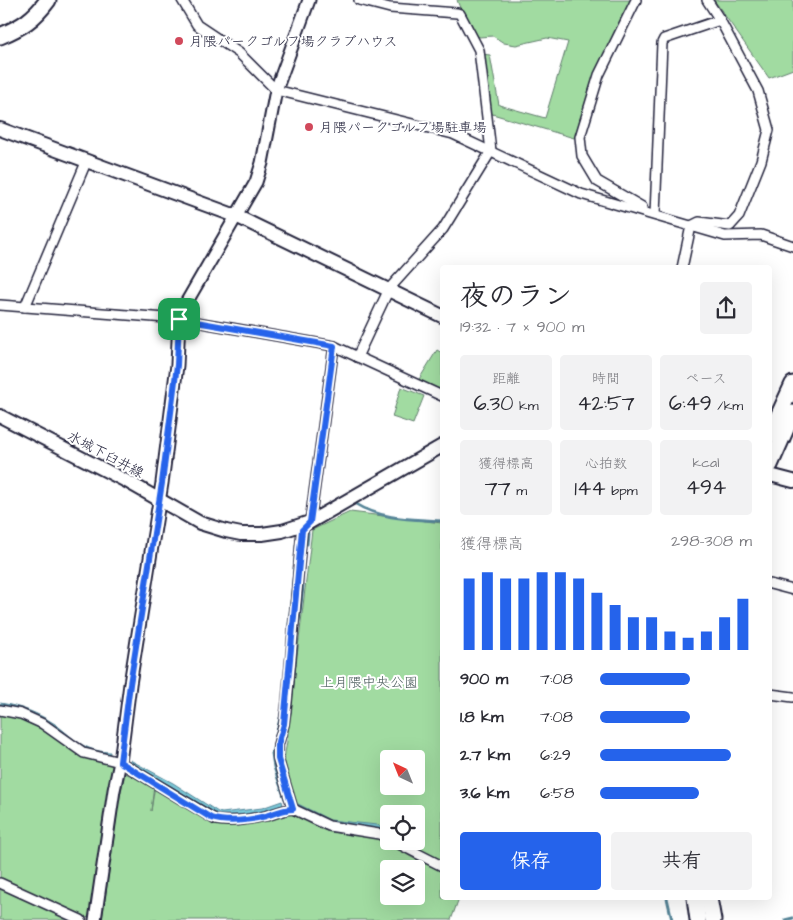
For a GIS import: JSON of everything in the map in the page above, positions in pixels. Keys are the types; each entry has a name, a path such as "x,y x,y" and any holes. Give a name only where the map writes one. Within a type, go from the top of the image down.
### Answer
{"main road":[{"path":"0,36 28,22 37,15 48,0"},
{"path":"0,129 236,216 440,315"},
{"path":"772,430 793,384"},
{"path":"772,460 793,413"},
{"name":"水城下臼井線","path":"0,416 130,483 200,523 241,534 262,534 310,522 440,447"},
{"path":"772,476 793,481"},
{"path":"695,900 698,920"},
{"path":"709,900 714,920"}],"street":[{"path":"182,0 197,25 239,53 276,90 453,134 581,194 725,236 761,235 793,246"},
{"path":"95,920 162,483 177,365 179,319 182,310 256,182 262,163 276,90 309,0"},
{"path":"357,357 389,289 443,229 491,151 480,50 460,14 457,12 390,8 359,0"},
{"path":"636,0 599,75 580,137 582,156 597,181 655,215"},
{"path":"691,226 699,222 730,226 739,216 761,161 769,130 758,91 720,20 707,0"},
{"path":"655,215 662,43 664,39 720,20"},
{"path":"25,307 87,160"},
{"path":"683,265 691,226"},
{"path":"0,305 179,319 334,346 440,395"},
{"path":"293,809 278,759 278,745 284,724 302,530 310,522 334,346"},
{"path":"772,585 793,590"},
{"path":"772,694 793,697"},
{"path":"0,710 21,714 38,721 84,753 120,762 216,820 264,816 293,809 329,826 380,834"},
{"path":"411,850 440,865"},
{"path":"0,883 80,920"}],"green space":[{"path":"457,0 640,0 574,138 489,113 482,54 490,55 499,105 545,118 568,42 547,38 516,45 504,43 493,36 479,37 466,24"},
{"path":"714,0 793,0 793,69 769,78"},
{"path":"437,350 440,352 440,391 418,381"},
{"path":"401,387 424,396 413,424 392,417"},
{"name":"上月隈中央公園","path":"350,512 440,523 440,862 416,850 425,850 425,805 380,805 380,834 329,825 294,807 284,759 312,530"},
{"path":"0,712 21,716 113,763 91,916 86,918 0,879"},
{"path":"125,773 154,786 151,811 155,785 215,824 234,825 269,816 291,814 327,831 380,839 380,850 400,850 417,860 380,860 380,905 425,905 425,863 440,870 440,900 458,900 451,920 102,920 119,801"},
{"path":"0,887 71,920 0,920"}],"water":[{"path":"0,703 29,710 42,716 86,747 110,752 109,757 92,754 53,728 0,708"},
{"path":"130,760 173,783 218,812 262,808 282,801 283,805 248,815 217,815 171,786 129,764"},
{"path":"298,804 330,820 377,825 380,826 380,831 328,824 295,806"}],"waterway":[{"path":"356,504 387,516 440,521"},
{"path":"307,544 308,533"},
{"path":"289,625 297,539"},
{"path":"299,621 303,586"},
{"path":"290,712 297,640"},
{"path":"282,710 272,753 274,767 285,799"},
{"path":"667,900 672,920"},
{"path":"785,920 793,918"}],"place":[{"name":"月隈パークゴルフ場クラブハウス","path":"179,41"},
{"name":"月隈パークゴルフ場駐車場","path":"309,127"}],"route":[{"path":"179,319 334,346 310,522 302,530 284,724 278,745 278,759 293,809 264,816 221,821 211,818 120,762 130,684 162,483 177,365 179,319"}]}
